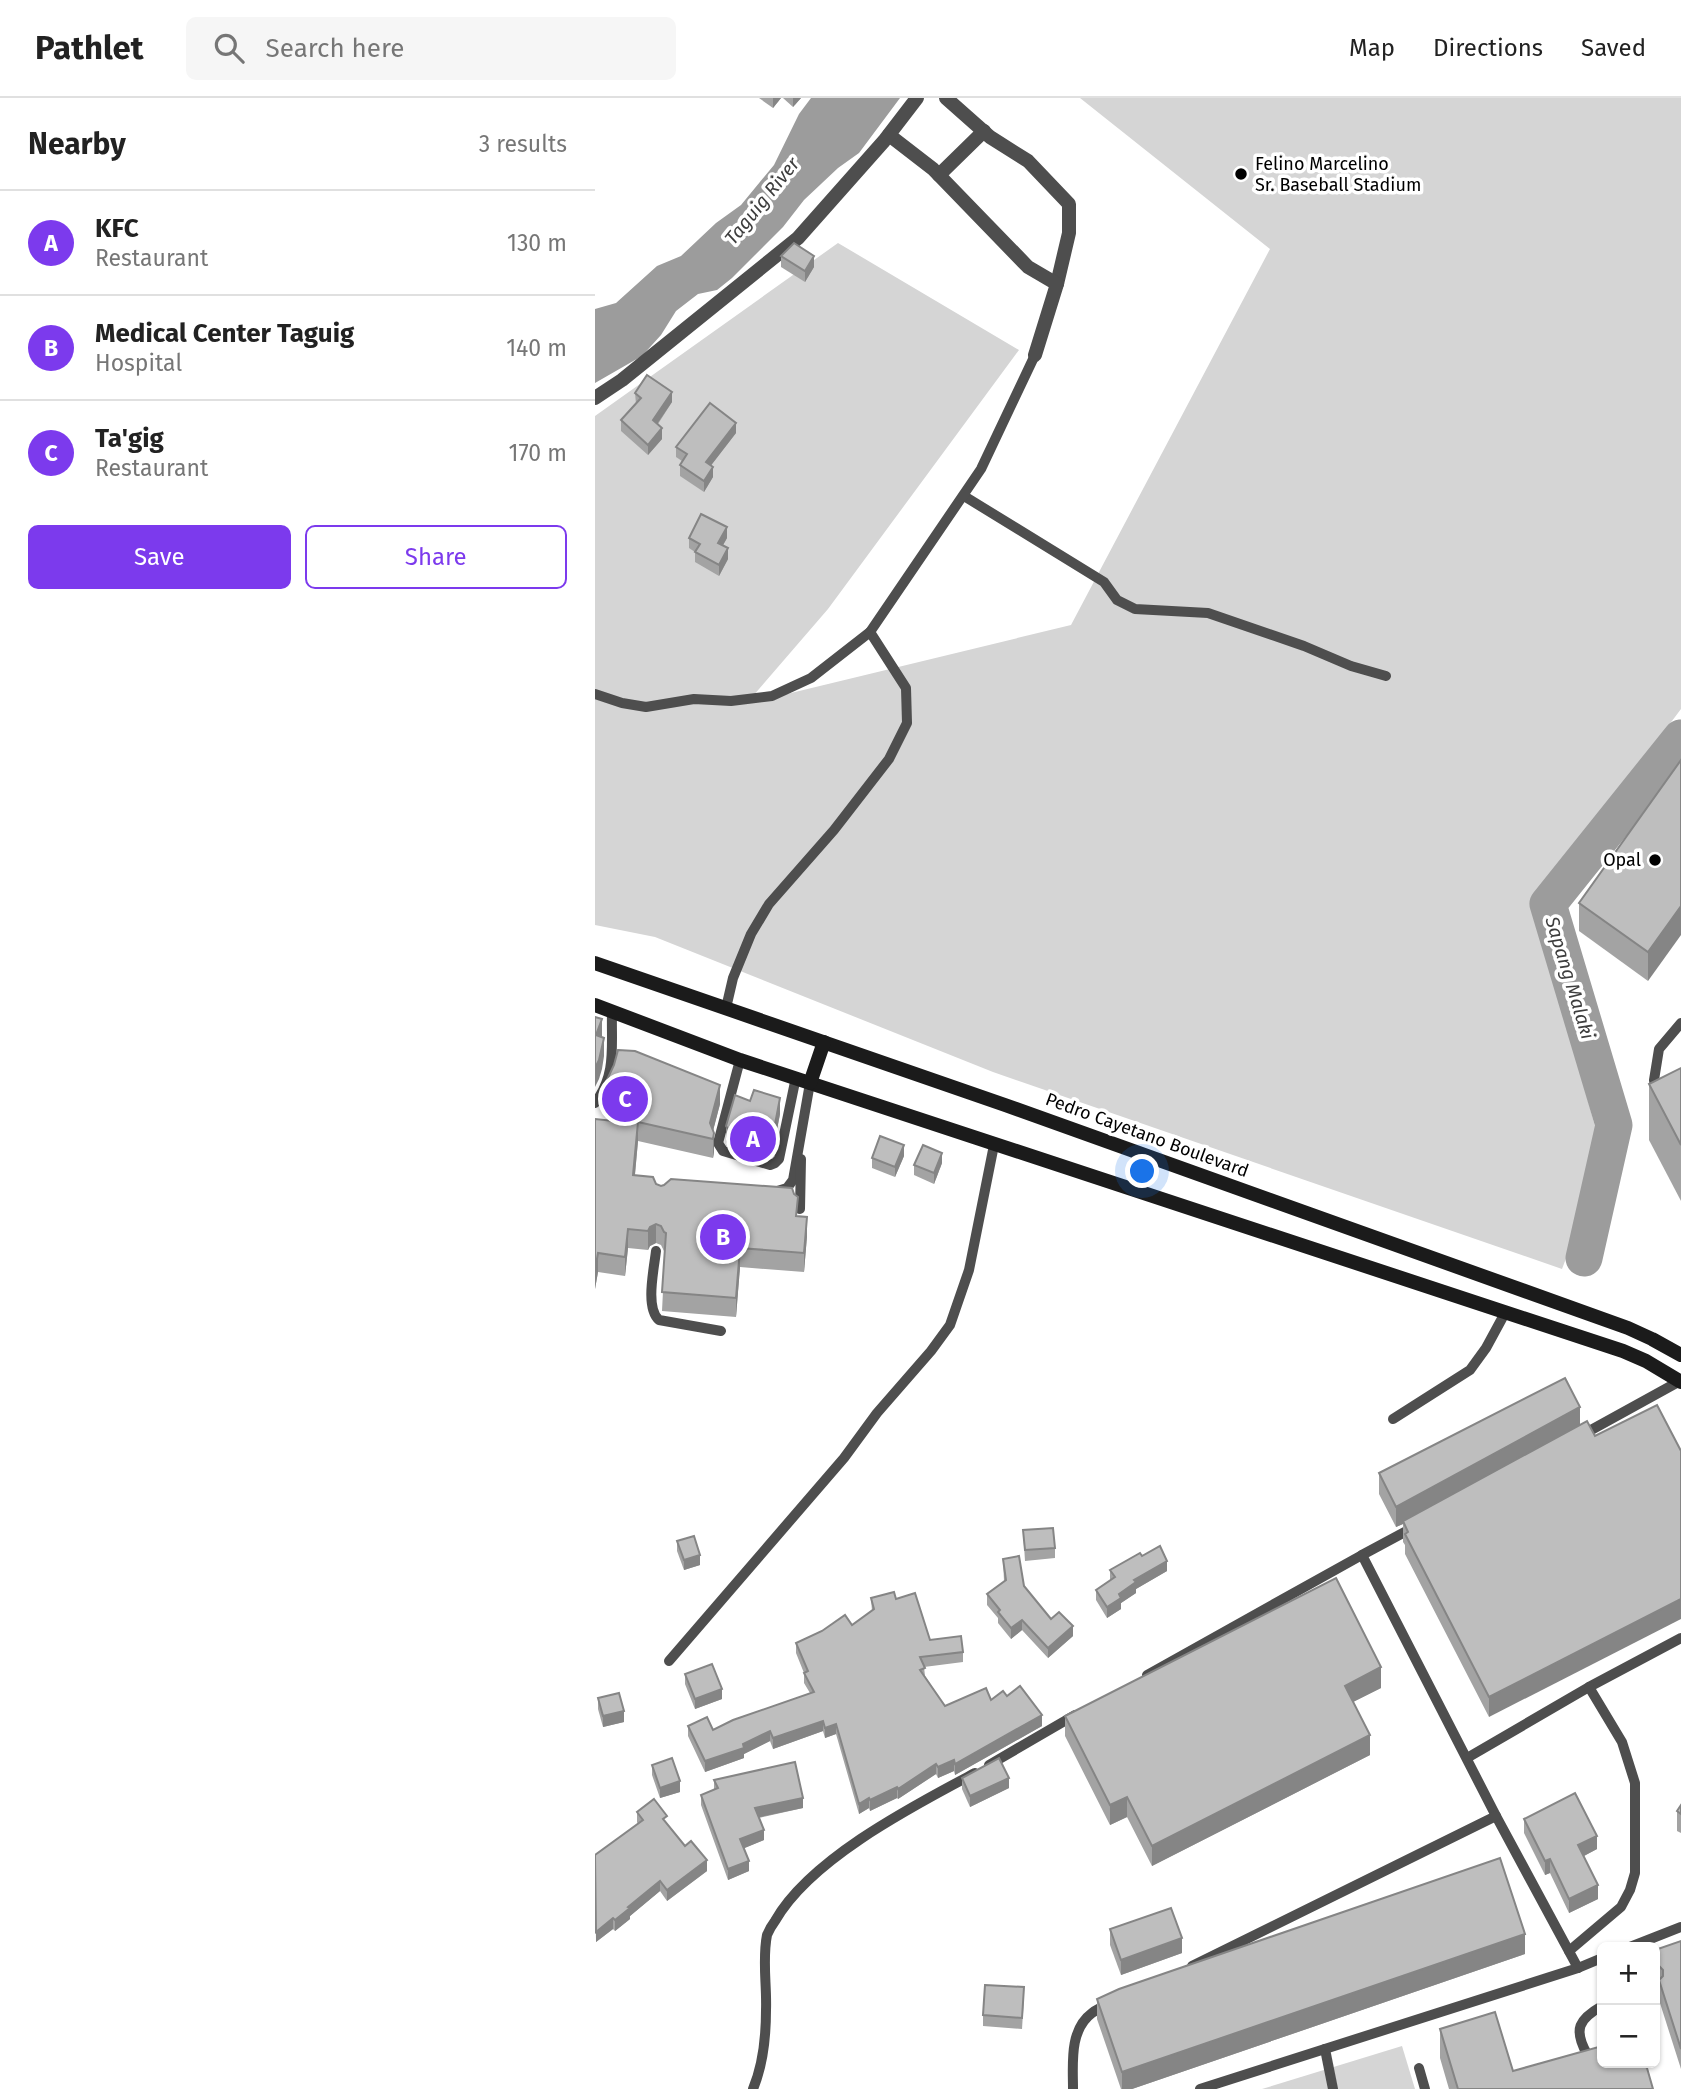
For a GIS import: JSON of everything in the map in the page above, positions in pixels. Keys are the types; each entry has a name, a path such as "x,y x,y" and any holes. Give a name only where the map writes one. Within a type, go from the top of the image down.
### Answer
{"main road":[{"name":"Pedro Cayetano Boulevard","path":"595,963 1018,1109 1628,1328 1681,1355"},
{"path":"595,1005 740,1060 1623,1352 1653,1365 1681,1382"},
{"path":"803,1080 824,1042"}],"street":[{"path":"595,398 622,380 798,238 889,135 917,98"},
{"path":"946,98 984,131 1028,161 1069,204 1069,233 1035,355"},
{"path":"939,175 984,131"},
{"path":"889,135 939,175 1028,267 1056,284"}],"lane":[{"path":"595,694 646,707 694,699 731,701 772,696 811,678 870,632 981,469 1035,355"},
{"path":"964,496 1104,582 1117,600 1135,609 1208,613 1385,676"},
{"path":"726,1008 733,978 751,934 769,904 834,830 889,759 907,723 906,688 870,632"},
{"path":"595,1103 606,1088 611,1069 612,1011"},
{"path":"1658,1103 1654,1080 1659,1049 1681,1023"},
{"path":"740,1060 718,1143 723,1152 770,1165 775,1163 779,1159 803,1080"},
{"path":"800,1209 803,1080"},
{"path":"763,1191 777,1192 787,1188 793,1180 802,1125"},
{"path":"669,1661 844,1458 877,1413 950,1325 969,1270 995,1145"},
{"path":"656,1251 651,1306 653,1315 659,1320 721,1331"},
{"path":"1393,1419 1469,1370 1486,1348 1505,1312"},
{"path":"1570,1442 1681,1382"},
{"path":"1133,1682 1423,1522"},
{"path":"1362,1555 1496,1815 1579,1968"},
{"path":"1467,1758 1681,1637"},
{"path":"1569,1951 1621,1907 1635,1873 1635,1783 1622,1742 1589,1688"},
{"path":"753,2089 763,2049 767,2010 765,1972 768,1933 783,1906 804,1884 846,1849 1085,1709"},
{"path":"1179,1972 1496,1815"},
{"path":"1643,1942 1681,1927"},
{"path":"1200,2089 1597,1960"},
{"path":"1073,2089 1075,2045 1082,2024 1092,2013 1117,2000"},
{"path":"1597,2009 1588,2014 1579,2027 1580,2041 1587,2053 1597,2058"},
{"path":"1325,2049 1333,2089"},
{"path":"1419,2068 1425,2089"}],"shaded area":[{"path":"1080,98 1681,98 1681,709 1534,904 1599,1141 1590,1195 1562,1269 993,1072 655,937 595,925 595,416 838,243 1019,350 828,609 746,704 1071,625 1270,249"},
{"path":"1402,2046 1415,2089 1262,2089"}],"water":[{"name":"Taguig River","path":"811,98 900,98 859,153 838,168 804,200 783,227 732,278 717,290 698,294 676,311 661,335 642,356 595,383 595,309 616,303 657,266 681,256 716,223 741,205 774,165 799,114"}],"building":[{"path":"794,243 814,256 805,271 781,256"},
{"path":"647,375 672,392 653,420 662,428 648,445 621,420 641,398 635,393"},
{"path":"710,403 736,423 706,462 713,467 704,481 680,465 687,454 676,447"},
{"path":"701,514 727,527 718,543 728,548 719,565 695,552 700,544 689,538"},
{"name":"Opal","path":"1681,760 1681,906 1648,952 1579,903"},
{"path":"595,1017 602,1019 596,1035 604,1038 595,1068"},
{"path":"618,1050 635,1051 720,1085 710,1123 713,1139 638,1122 633,1175 653,1177 656,1184 661,1186 671,1179 792,1188 798,1197 796,1216 807,1217 804,1253 740,1248 736,1298 662,1292 666,1233 656,1224 648,1231 628,1229 625,1257 598,1253 595,1270 595,1119 613,1121 615,1085 606,1082"},
{"path":"1681,1068 1681,1145 1649,1084"},
{"path":"754,1090 780,1098 772,1140 728,1129 726,1126 735,1095 750,1101"},
{"path":"880,1136 904,1145 895,1167 872,1158"},
{"path":"923,1145 942,1153 934,1173 914,1165"},
{"path":"1565,1378 1580,1407 1396,1507 1379,1473"},
{"path":"1657,1405 1681,1451 1681,1599 1489,1697 1405,1534 1408,1532 1403,1521 1587,1421 1595,1436"},
{"path":"1053,1528 1055,1548 1025,1550 1023,1530"},
{"path":"694,1536 700,1555 684,1560 677,1541"},
{"path":"1160,1546 1167,1561 1134,1580 1136,1582 1119,1594 1121,1598 1107,1607 1096,1590 1115,1577 1110,1570 1140,1553 1142,1556"},
{"path":"1019,1556 1024,1586 1051,1619 1059,1612 1073,1626 1048,1648 1022,1620 1011,1628 987,1594 1006,1580 1003,1559"},
{"path":"1336,1578 1381,1667 1345,1686 1370,1735 1152,1846 1127,1797 1110,1805 1065,1716"},
{"path":"894,1592 896,1599 915,1593 930,1640 961,1636 963,1652 920,1657 925,1668 920,1670 945,1706 986,1688 991,1700 1003,1691 1007,1696 1020,1686 1042,1715 955,1764 954,1760 938,1767 936,1764 898,1789 897,1787 859,1804 836,1724 825,1728 823,1721 773,1738 770,1731 743,1744 744,1748 705,1761 688,1726 707,1717 713,1730 733,1720 814,1692 804,1673 808,1671 796,1643 822,1631 845,1615 852,1625 874,1609 871,1598"},
{"path":"712,1664 722,1689 695,1699 685,1674"},
{"path":"619,1693 624,1711 603,1716 598,1698"},
{"path":"672,1758 680,1781 660,1788 652,1765"},
{"path":"999,1758 1009,1778 970,1796 962,1778"},
{"path":"795,1762 803,1798 755,1808 764,1830 740,1839 749,1861 728,1869 701,1795 718,1788 714,1780"},
{"path":"1575,1793 1597,1836 1578,1845 1598,1885 1569,1899 1550,1859 1545,1861 1524,1819"},
{"path":"654,1799 667,1816 663,1819 685,1846 691,1841 707,1860 667,1890 660,1881 615,1920 613,1918 596,1932 595,1855 643,1820 637,1812"},
{"path":"1500,1858 1525,1934 1122,2072 1097,1999 1119,1989"},
{"path":"1171,1908 1182,1938 1121,1960 1110,1929"},
{"path":"1681,1941 1681,2049 1660,1983 1663,1970 1660,1967 1660,1948"},
{"path":"985,1985 1024,1987 1022,2018 983,2015"},
{"path":"1495,2012 1513,2071 1597,2047 1597,2068 1647,2068 1653,2089 1458,2089 1440,2029"}],"waterway":[{"name":"Sapang Malaki","path":"1584,1258 1614,1125 1548,904 1681,738"}],"place":[{"name":"Felino Marcelino Sr. Baseball Stadium","path":"1241,174"},
{"name":"Opal","path":"1655,860"},
{"name":"Ta'gig","path":"625,1099"},
{"name":"KFC","path":"753,1139"},
{"name":"Medical Center Taguig","path":"723,1237"}]}
